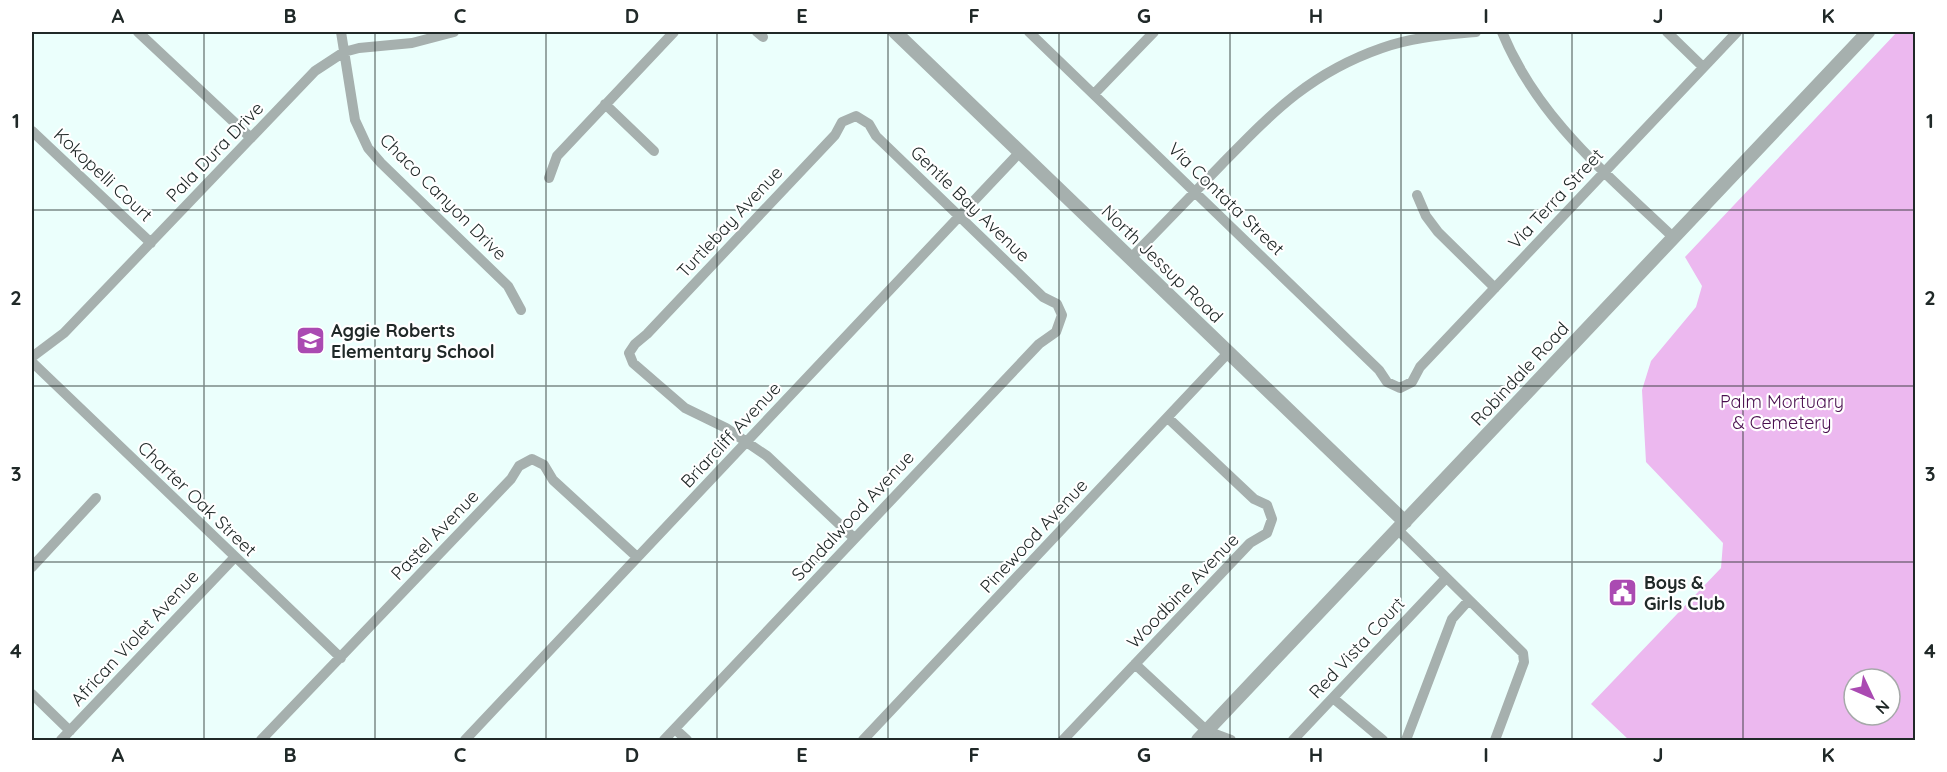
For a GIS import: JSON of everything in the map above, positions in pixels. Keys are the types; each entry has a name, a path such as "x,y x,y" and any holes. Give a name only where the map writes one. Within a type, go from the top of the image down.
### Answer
{"street":[{"path":"138,32 250,138"},
{"name":"Chaco Canyon Drive","path":"341,32 355,120 368,148 508,286 521,310"},
{"name":"Pala Dura Drive","path":"32,357 64,333 315,71 344,51 412,43 454,32"},
{"path":"549,178 557,156 674,32"},
{"name":"North Jessup Road","path":"895,32 1228,353 1401,526"},
{"name":"Via Contata Street","path":"1029,32 1379,370 1387,382 1400,388"},
{"path":"1094,94 1154,32"},
{"path":"1130,259 1272,112 1309,83 1332,69 1384,47 1415,39 1476,32"},
{"path":"1502,32 1511,54 1541,104 1577,145 1674,238"},
{"path":"1667,32 1703,67"},
{"name":"Via Terra Street","path":"1400,388 1412,381 1420,367 1737,32"},
{"name":"Robindale Road","path":"1206,737 1401,526 1868,32"},
{"path":"605,104 654,151"},
{"name":"Gentle Bay Avenue","path":"856,116 869,124 876,136 1043,297 1057,304 1062,315"},
{"name":"Turtlebay Avenue","path":"748,441 685,408 633,363 629,353 635,344 835,135 842,122 856,116"},
{"name":"Kokopelli Court","path":"32,131 151,243"},
{"name":"Briarcliff Avenue","path":"465,741 1020,152"},
{"path":"1417,195 1426,216 1438,232 1495,288"},
{"name":"Sandalwood Avenue","path":"664,741 1039,344 1056,332 1062,315"},
{"name":"Pinewood Avenue","path":"863,741 1228,353"},
{"name":"Charter Oak Street","path":"32,362 340,658"},
{"name":"Woodbine Avenue","path":"1063,741 1250,543 1267,533 1272,519 1267,506 1254,499 1168,418"},
{"path":"748,441 854,538"},
{"name":"Pastel Avenue","path":"261,741 512,478 519,466 532,459 544,465 553,480 637,557"},
{"path":"32,567 96,498"},
{"path":"1401,526 1446,578 1523,652 1524,662 1495,741"},
{"name":"African Violet Avenue","path":"61,741 234,558"},
{"name":"Red Vista Court","path":"1293,741 1446,578"},
{"path":"1406,741 1452,619 1469,600"},
{"path":"1135,664 1206,737 1231,741"},
{"path":"32,694 70,731"},
{"path":"1333,698 1383,741"},
{"path":"675,729 687,741"}],"green space":[{"name":"Palm Mortuary & Cemetery","path":"1897,32 1916,32 1915,740 1629,740 1591,704 1721,568 1723,543 1646,462 1642,390 1651,361 1696,307 1702,286 1685,257"}],"place":[{"name":"Aggie Roberts Elementary School","path":"310,341"},
{"name":"Boys & Girls Club","path":"1623,593"}]}
